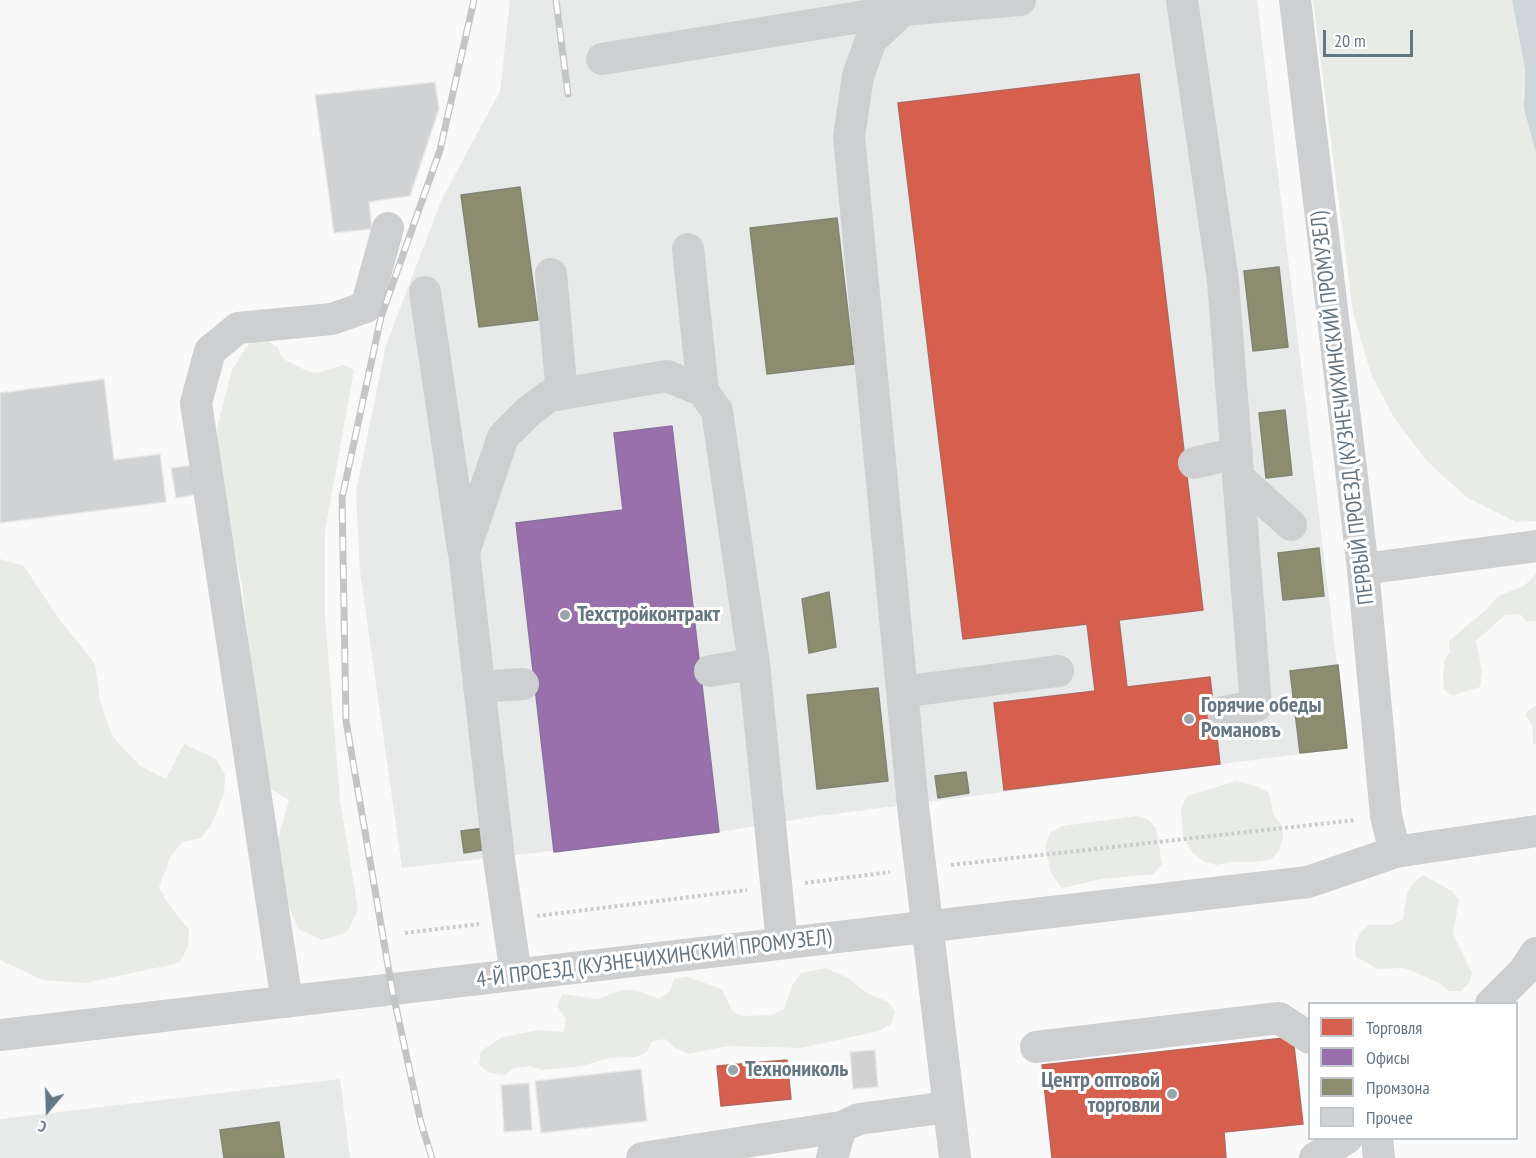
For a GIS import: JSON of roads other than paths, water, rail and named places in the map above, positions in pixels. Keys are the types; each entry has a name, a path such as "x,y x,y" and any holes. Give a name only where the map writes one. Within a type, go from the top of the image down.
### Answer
{"street":[{"path":"602,59 903,10 1020,0"},
{"path":"1182,0 1223,281 1256,706 1223,712"},
{"name":"ПЕРВЫЙ ПРОЕЗД (КУЗНЕЧИХИНСКИЙ ПРОМУЗЕЛ)","path":"1295,0 1363,569 1386,816 1395,852"},
{"path":"903,10 871,40 858,76 849,136 902,692 955,1158"},
{"path":"287,1002 196,403 210,351 238,328 333,319 366,307 388,228"},
{"path":"688,249 703,391 717,411 754,664 782,944"},
{"path":"551,274 562,394"},
{"path":"425,292 464,552 499,859 516,975"},
{"path":"464,552 503,437 528,412 549,396 667,376 703,391"},
{"path":"1194,463 1238,466 1291,525"},
{"path":"1363,569 1536,546"},
{"path":"710,671 754,664"},
{"path":"902,692 1058,671"},
{"path":"479,687 523,684"},
{"name":"4-Й ПРОЕЗД (КУЗНЕЧИХИНСКИЙ ПРОМУЗЕЛ)","path":"0,1035 1308,882 1395,852 1534,837"},
{"path":"1493,1002 1524,971 1536,953"},
{"path":"1036,1047 1279,1018 1308,1037"},
{"path":"642,1158 841,1127 859,1119 948,1107"},
{"path":"832,1158 841,1127"},
{"path":"1315,1158 1344,1140"},
{"path":"1377,1140 1379,1158"}],"railway":[{"path":"432,1158 421,1123 392,989 346,721 342,498 381,317 440,150 474,0"},
{"path":"556,0 568,94"}],"place":[{"name":"Техстройконтракт","path":"565,615"},
{"name":"Горячие обеды Романовъ","path":"1189,719"},
{"name":"Технониколь","path":"733,1070"},
{"name":"Центр оптовой торговли","path":"1172,1094"}]}
